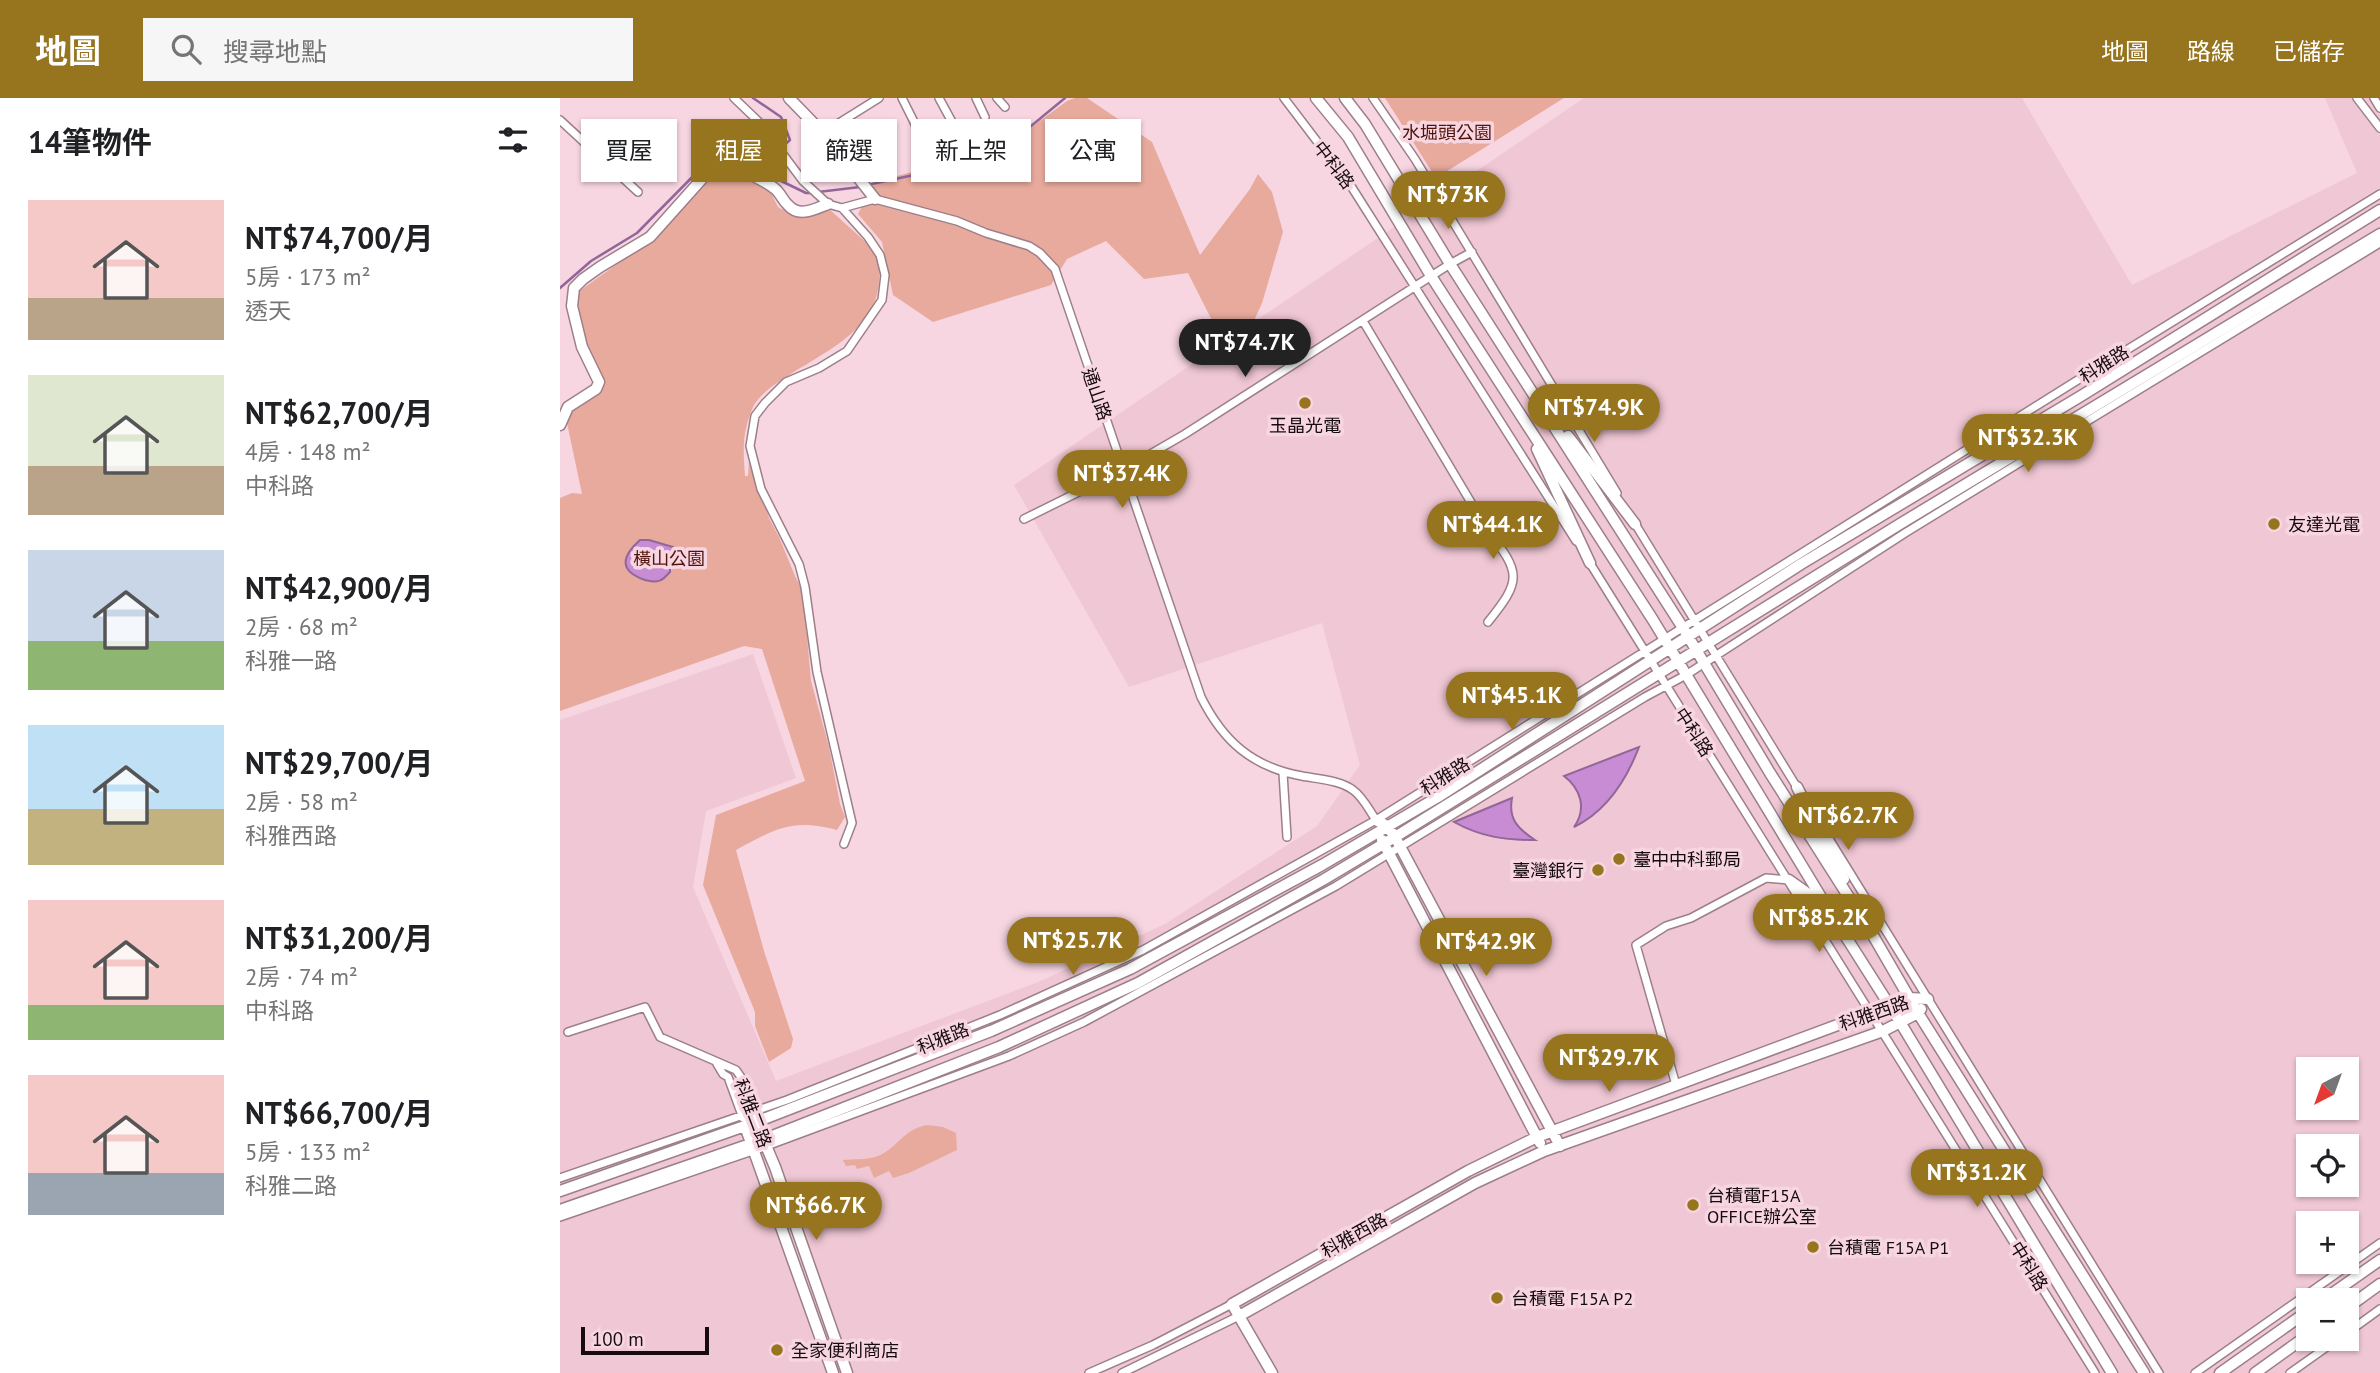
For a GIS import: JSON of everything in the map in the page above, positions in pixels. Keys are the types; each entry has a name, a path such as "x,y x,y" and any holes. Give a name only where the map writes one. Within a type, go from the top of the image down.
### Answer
{"street":[{"path":"734,98 758,121 789,163 828,204 842,208 875,199 861,182"},
{"path":"789,98 809,119"},
{"path":"845,119 879,98"},
{"path":"902,98 912,119"},
{"path":"939,98 951,119"},
{"path":"976,98 985,117"},
{"path":"997,98 1005,107"},
{"name":"中科路","path":"1284,98 1351,186 1789,880 2095,1373"},
{"name":"中科路","path":"1316,98 1348,137 1430,276 1523,416 1664,639 2112,1373"},
{"path":"1345,98 1366,124 1450,264 1528,382 1686,633 1770,773 2144,1373"},
{"path":"1373,98 1415,159 1635,524 2159,1373"},
{"path":"2357,98 2380,127"},
{"path":"2374,98 2380,108"},
{"path":"560,120 638,192"},
{"path":"560,425 568,407 596,389 599,382 582,347 572,306 574,288 600,267 650,237 709,171 718,165 760,179 778,190 789,207 800,212 816,210 828,204"},
{"name":"科雅路","path":"754,1117 1000,1015 1143,950 1376,820 1648,657 1670,649 1695,620 2380,194"},
{"name":"通山路","path":"875,199 957,221 1029,246 1055,269 1201,697 1212,719 1223,735 1247,754 1283,773 1325,780 1351,788 1376,820"},
{"path":"842,208 880,255 885,275 882,300 847,351 819,368 786,382 765,403 755,416 750,446 761,489 799,565 805,587 817,671 852,823 844,844"},
{"name":"科雅路","path":"560,1178 754,1117 991,1031 1130,969 1322,865 1471,776 1648,657 1664,639 1701,629 1801,564 2081,396 2380,210"},
{"name":"科雅路","path":"560,1210 758,1145 999,1047 1138,983 1395,837 1709,641 2380,234"},
{"name":"科雅路","path":"560,1217 1009,1056 1084,1022 1210,956 1390,854 1686,675 1950,505 2380,243"},
{"path":"1024,519 1123,470 1185,434 1430,276 1472,252"},
{"path":"1363,321 1514,570 1514,585 1488,622"},
{"path":"1528,382 1635,524"},
{"path":"1523,416 1590,564"},
{"path":"1283,773 1287,837"},
{"path":"1797,786 1871,932"},
{"path":"1376,820 1387,826 1395,837 1560,1146"},
{"path":"1376,820 1377,832 1544,1151"},
{"path":"1676,1085 1636,945 1639,941 1666,926 1691,918 1766,878 1789,880 1827,908"},
{"name":"科雅西路","path":"1089,1373 1153,1345 1232,1304 1468,1171 1552,1131 1910,998 1928,999 1919,1013 1883,1031 1544,1151 1475,1183 1239,1317 1122,1373"},
{"name":"科雅二路","path":"568,1032 645,1007 660,1037 736,1070 745,1083 758,1145 833,1373"},
{"name":"科雅二路","path":"717,1063 728,1077 744,1120 775,1167 847,1373"},
{"name":"科雅路","path":"560,1191 744,1120"},
{"path":"2195,1373 2380,1243"},
{"path":"2340,1288 2380,1260"},
{"path":"2359,1299 2380,1284"},
{"path":"1232,1304 1272,1373"},
{"path":"2359,1325 2380,1310"},
{"path":"2220,1373 2296,1319"},
{"path":"2255,1373 2296,1344"},
{"path":"2290,1373 2321,1351"}],"shaded area":[{"path":"1584,98 2022,98 2132,285 2357,173 2325,98 2380,98 2380,1373 560,1373 560,720 753,654 796,778 706,811 693,887 776,1081 1038,982 1165,924 1317,826 1360,765 1322,623 1129,687 1014,485"},
{"path":"640,540 673,547 670,572 661,580 645,580 627,568 626,558"},
{"path":"1639,747 1628,772 1606,804 1574,827 1580,813 1580,800 1575,787 1564,776"},
{"path":"1512,798 1513,818 1524,832 1535,840 1493,837 1454,822"}],"green space":[{"path":"1087,98 1118,119 1045,119 1045,182 1141,182 1141,135 1152,142 1200,255 1250,189 1258,174 1272,192 1283,232 1262,303 1247,336 1250,345 1234,364 1188,273 1144,279 1106,241 1067,259 1051,285 933,322 893,295 882,242 858,214 875,182 897,182 897,176 911,172 911,182 1031,182 1031,127 1067,101"},
{"name":"水堀頭公園","path":"1385,98 1564,98 1436,178"},
{"name":"橫山公園","path":"701,182 756,182 771,193 779,208 799,215 828,208 880,255 879,282 870,312 849,336 758,399 749,416 745,433 745,476 748,476 750,446 769,518 803,592 811,681 845,817 837,830 808,825 784,828 736,850 764,951 793,1039 791,1048 769,1062 755,1026 755,1012 703,885 716,815 805,781 762,649 744,646 560,711 560,498 572,493 582,494 567,423 571,411 597,395 603,387 598,368 582,332 578,292 645,244"},
{"path":"927,1125 943,1127 956,1133 957,1150 893,1178 889,1171 874,1178 869,1166 857,1169 855,1165 846,1166 843,1160 878,1156 912,1130"}],"waterway":[{"path":"560,288 591,261 637,233 711,158 739,153 761,165 790,140 781,117 753,98"},
{"path":"867,185 970,163 997,154 1065,98"},
{"path":"783,182 806,193 812,193"},
{"path":"818,192 860,187"}],"place":[{"name":"玉晶光電","path":"1305,403"},
{"name":"友達光電","path":"2274,524"},
{"name":"臺中中科郵局","path":"1619,859"},
{"name":"臺灣銀行","path":"1598,870"},
{"name":"台積電F15A OFFICE辦公室","path":"1693,1205"},
{"name":"台積電 F15A P1","path":"1813,1247"},
{"name":"台積電 F15A P2","path":"1497,1298"},
{"name":"全家便利商店","path":"777,1350"}]}
